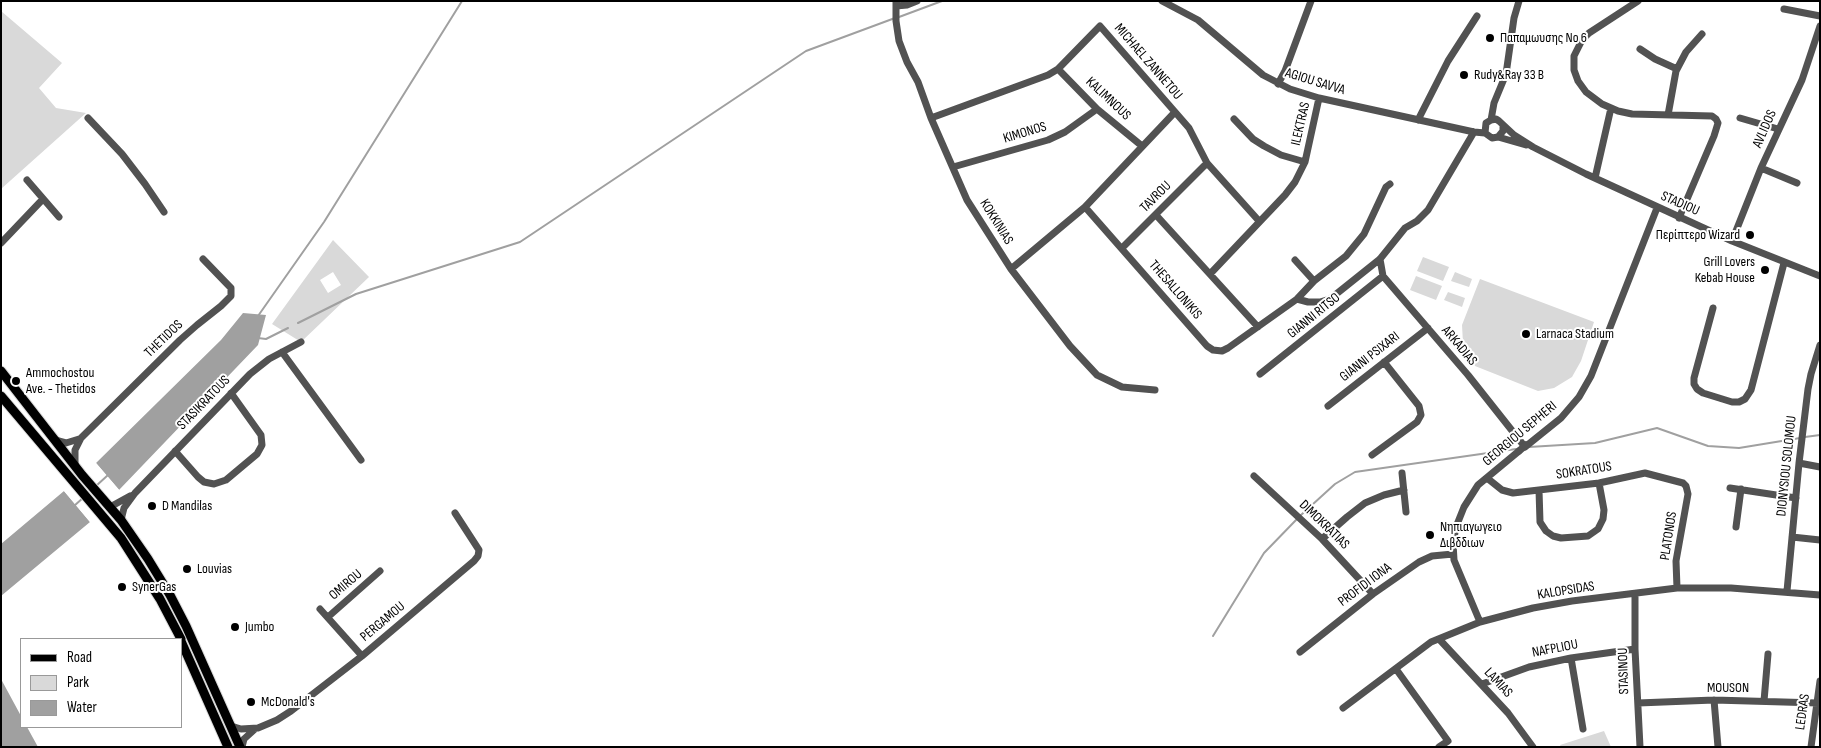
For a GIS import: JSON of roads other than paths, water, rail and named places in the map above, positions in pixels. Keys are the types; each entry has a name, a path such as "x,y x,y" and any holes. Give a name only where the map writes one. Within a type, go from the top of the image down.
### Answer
{"main road":[{"path":"1,371 82,475 121,520 148,559 173,601 241,747"},
{"path":"1,396 121,538 166,610 180,638"},
{"path":"182,642 228,747"}],"street":[{"path":"896,6 907,5 917,1"},
{"name":"AGIOU SAVVA","path":"1162,1 1198,20 1263,75 1278,84 1320,98 1485,133"},
{"path":"1278,84 1285,71 1311,1"},
{"path":"1491,120 1494,103 1506,74 1514,18 1519,1"},
{"path":"1638,1 1589,33 1582,40 1574,56 1574,70 1578,81 1586,92 1611,108 1632,114 1712,116 1716,119 1718,123 1679,218"},
{"name":"KOKKINIAS","path":"896,6 896,21 900,40 907,62 918,82 931,118 967,200 1011,269 1070,346 1097,375 1122,387 1156,390"},
{"path":"1784,9 1820,16"},
{"path":"1418,120 1448,60 1477,16"},
{"name":"MICHAEL ZANNETOU","path":"931,118 1043,78 1058,69 1100,26 1190,128 1207,163 1259,221"},
{"name":"AVLIDOS","path":"1732,242 1761,168 1802,80 1820,26"},
{"path":"1668,115 1673,80 1677,69 1686,52 1702,34"},
{"path":"1640,48 1655,59 1677,69"},
{"name":"KALIMNOUS","path":"1058,69 1097,109 1142,146"},
{"name":"ILEKTRAS","path":"1234,119 1253,139 1264,146 1281,155 1304,162 1320,98"},
{"path":"1595,178 1611,108"},
{"name":"KIMONOS","path":"953,167 1048,140 1065,132 1097,109"},
{"path":"1011,269 1085,207 1175,112"},
{"path":"88,118 122,154 146,184 164,212"},
{"path":"1740,118 1778,129"},
{"path":"1496,119 1503,125 1503,131 1498,137 1492,138 1485,133 1486,124 1491,120 1496,119"},
{"name":"STADIOU","path":"1503,125 1514,135 1533,147 1657,208 1732,242 1820,276"},
{"path":"1297,298 1308,302 1320,302 1330,299 1380,259 1405,228 1417,221 1428,210 1474,132"},
{"name":"STADIOU","path":"1498,137 1533,147"},
{"path":"1210,274 1285,195 1295,182 1304,162"},
{"name":"TAVROU","path":"1122,248 1207,163"},
{"path":"1761,168 1797,183"},
{"path":"27,180 59,217"},
{"path":"1156,215 1258,327 1297,298 1314,281 1346,256 1364,234 1386,187 1390,184"},
{"path":"1,243 43,199"},
{"name":"THESALLONIKIS","path":"1085,207 1207,346 1213,350 1222,351 1258,327"},
{"name":"GEORGIOU SEPHERI","path":"1480,622 1458,571 1453,554 1453,539 1461,513 1473,492 1486,478 1561,418 1579,397 1591,376 1657,208"},
{"name":"THETIDOS","path":"81,438 180,340 229,299 232,292 231,288 203,259"},
{"path":"1380,259 1383,276"},
{"path":"1295,260 1314,281"},
{"path":"1714,308 1694,378 1697,389 1732,402 1739,402 1748,396 1751,390 1784,263"},
{"name":"ARKADIAS","path":"1383,276 1428,328 1523,448"},
{"name":"GIANNI RITSO","path":"1260,374 1383,276"},
{"name":"GIANNI PSIXARI","path":"1328,406 1428,328"},
{"name":"STASIKRATOUS","path":"121,520 124,508 135,493 258,366 301,342"},
{"name":"DIONYSIOU SOLOMOU","path":"1787,592 1798,463 1811,374 1820,345"},
{"path":"282,352 361,460"},
{"path":"1372,455 1417,422 1421,415 1419,406 1384,362"},
{"path":"176,450 198,477 204,482 214,484 226,480 257,454 262,445 261,435 231,393"},
{"path":"55,440 66,443 74,442 81,438"},
{"path":"75,464 75,450 81,438"},
{"path":"1798,463 1820,467"},
{"path":"1402,473 1406,512"},
{"name":"SOKRATOUS","path":"1486,478 1505,492 1513,493 1599,482 1648,473 1680,482 1687,488"},
{"name":"DIMOKRATIAS","path":"1254,476 1322,539 1374,594"},
{"path":"1539,490 1540,522 1546,531 1560,538 1588,536 1598,529 1603,518 1604,510 1599,482"},
{"name":"PLATONOS","path":"1676,588 1676,561 1680,531 1688,498 1687,488"},
{"path":"1730,488 1796,498"},
{"path":"1322,539 1365,503 1384,494 1404,490"},
{"path":"1736,526 1741,490"},
{"name":"STASIKRATOUS","path":"109,506 135,493"},
{"name":"PERGAMOU","path":"241,747 247,736 258,728 291,712 362,656 477,558 479,553 478,547 455,512"},
{"path":"1792,537 1820,540"},
{"name":"PROFIDI IONA","path":"1300,652 1374,594 1423,559 1453,554"},
{"name":"OMIROU","path":"328,617 380,572"},
{"name":"KALOPSIDAS","path":"1343,708 1431,642 1480,622 1552,605 1676,588 1731,588 1820,595"},
{"name":"STASINOU","path":"1635,594 1635,649 1640,747"},
{"name":"OMIROU","path":"320,608 362,656"},
{"name":"LAMIAS","path":"1440,639 1508,713 1534,747"},
{"name":"NAFPLIOU","path":"1482,684 1522,669 1571,658 1635,649"},
{"path":"1764,700 1768,654"},
{"path":"1571,658 1583,729"},
{"path":"1396,668 1448,741 1439,747"},
{"name":"LEDRAS","path":"1811,747 1820,681"},
{"path":"1714,700 1718,747"},
{"name":"MOUSON","path":"1638,703 1714,700 1818,703"},
{"name":"PERGAMOU","path":"231,726 241,729 258,728"}],"water":[{"path":"243,313 266,315 258,345 119,490 96,463 221,340"},
{"path":"64,491 90,522 1,596 1,544"},
{"path":"1,679 20,714 20,728 28,728 38,747 1,747"}],"waterway":[{"path":"258,316 324,222 462,1"},
{"path":"899,17 942,1"},
{"path":"298,323 356,294 520,242 806,51 895,18"},
{"path":"258,338 266,339 288,328"},
{"path":"1529,447 1595,443 1657,428 1708,446 1739,448 1800,438"},
{"path":"1805,437 1820,435"},
{"path":"1301,515 1335,484 1355,472 1516,449"},
{"path":"96,486 108,475"},
{"path":"74,506 84,497"},
{"path":"1213,636 1264,553 1297,519"}],"place":[{"name":"Παπαμωυσης No 6","path":"1490,38"},
{"name":"Rudy&Ray 33 B","path":"1464,75"},
{"name":"Περίπτερο Wizard","path":"1750,235"},
{"name":"Grill Lovers Kebab House","path":"1765,270"},
{"name":"Larnaca Stadium","path":"1526,334"},
{"name":"Ammochostou Ave. - Thetidos","path":"16,381"},
{"name":"D Mandilas","path":"152,506"},
{"name":"Νηπιαγωγειο Διβδδιων","path":"1430,535"},
{"name":"Louvias","path":"187,569"},
{"name":"SynerGas","path":"122,587"},
{"name":"Jumbo","path":"235,627"},
{"name":"McDonald's","path":"251,702"}]}
